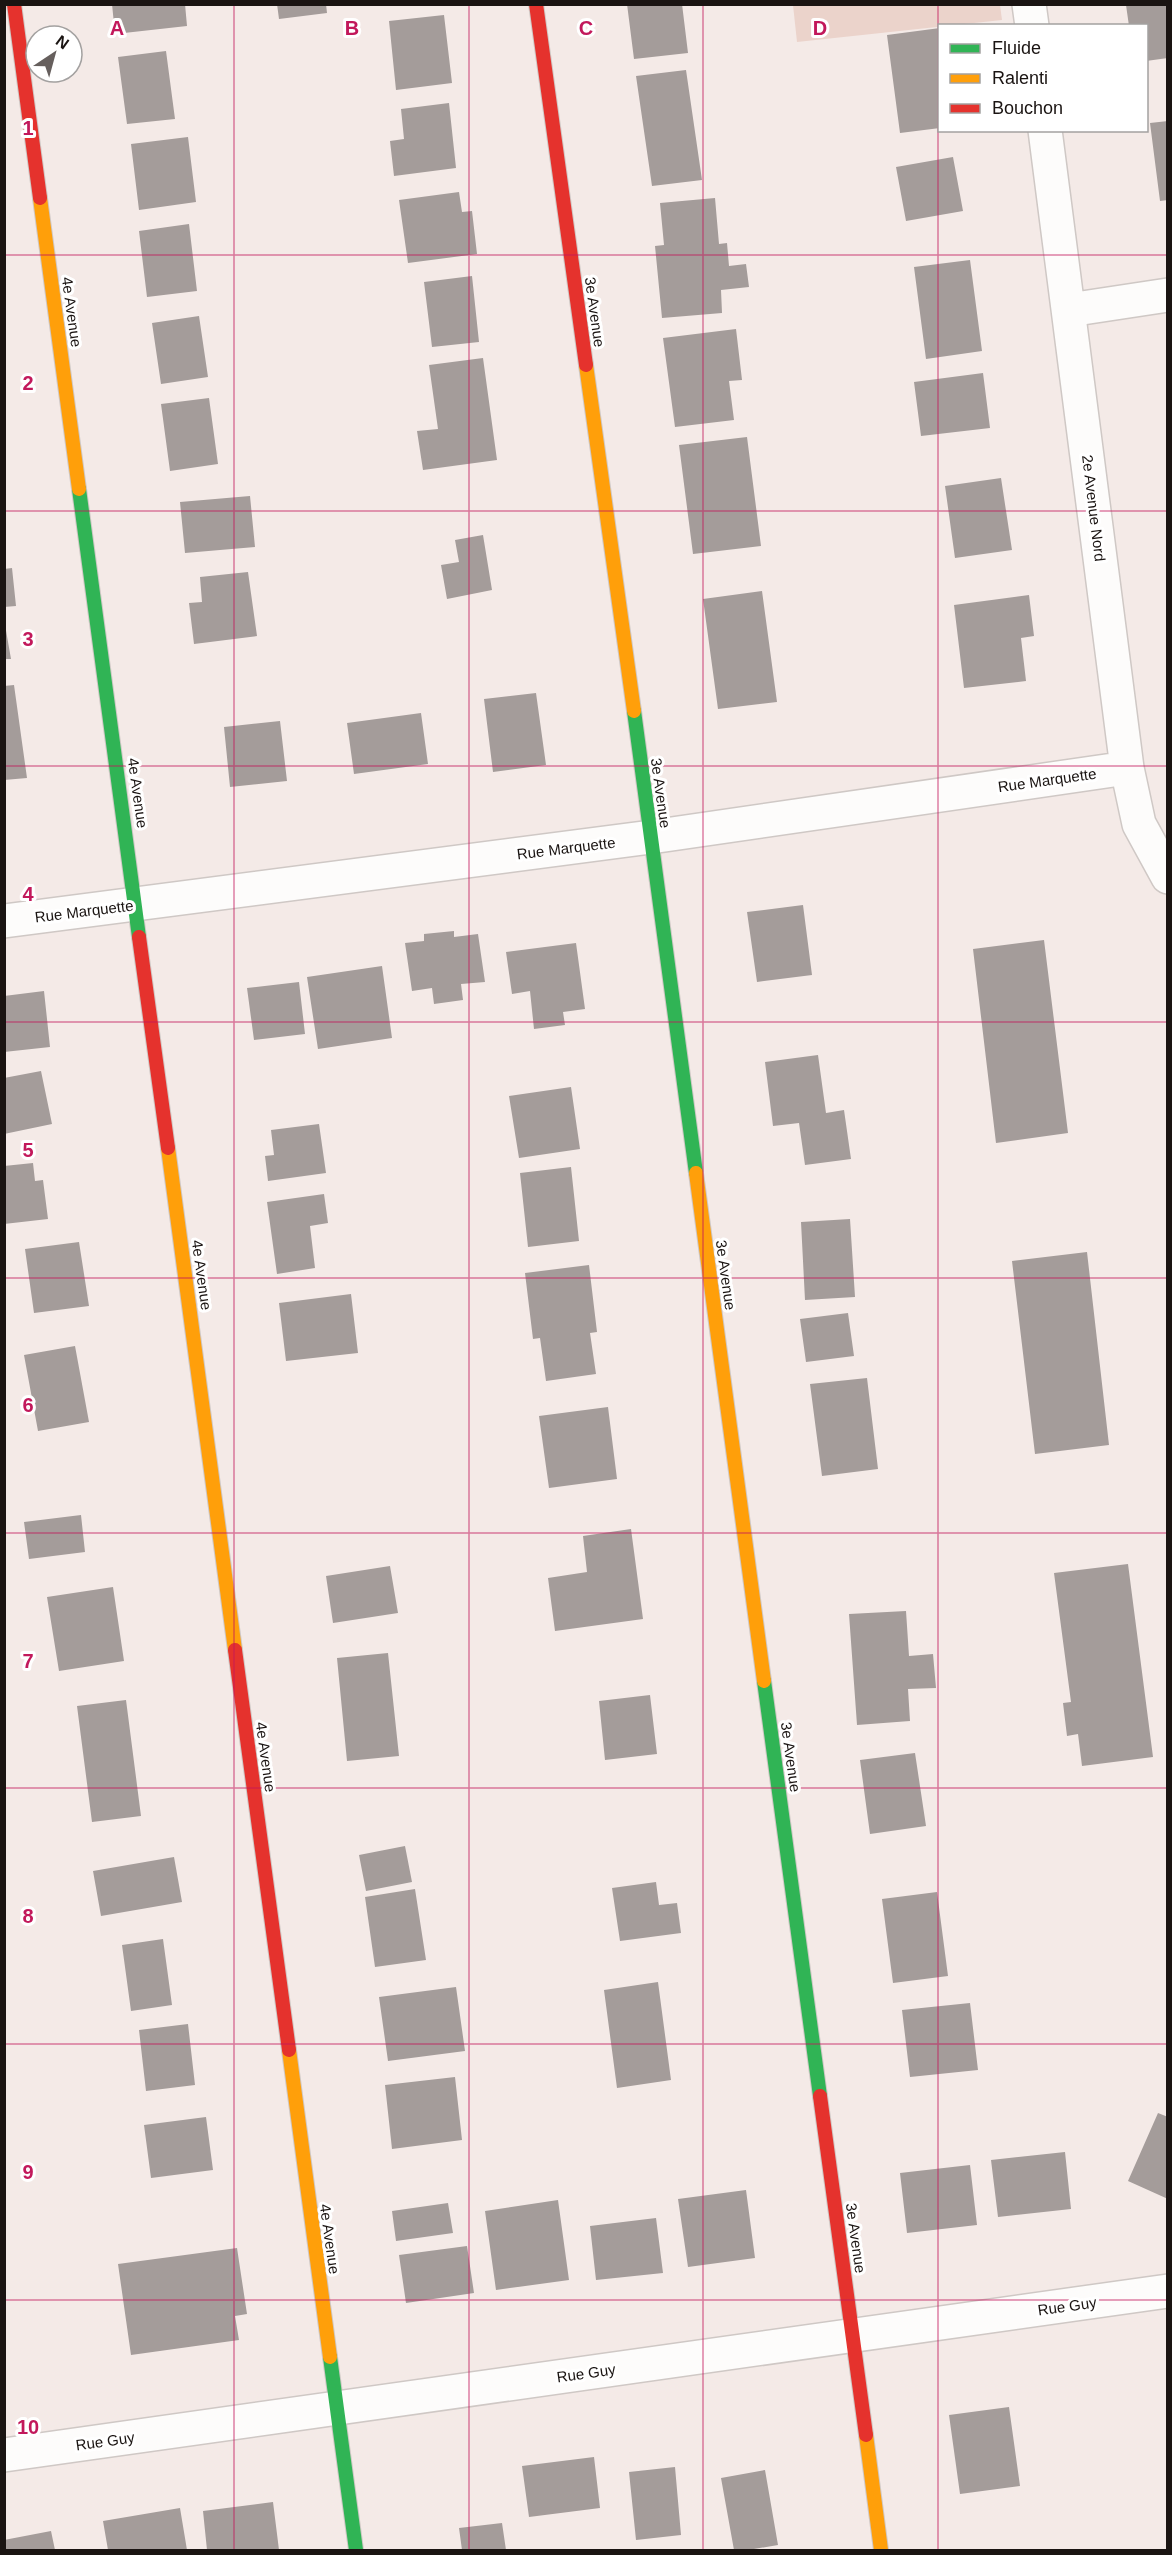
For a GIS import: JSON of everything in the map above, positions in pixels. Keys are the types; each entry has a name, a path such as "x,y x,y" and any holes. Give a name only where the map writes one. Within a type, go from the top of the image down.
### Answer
{"street":[{"name":"4e Avenue","path":"14,4 356,2550"},
{"name":"3e Avenue","path":"536,4 651,837 881,2550"},
{"path":"1029,4 1032,24"},
{"name":"2e Avenue Nord","path":"1046,132 1127,768 1139,824 1167,877"},
{"path":"1069,310 1167,295"},
{"name":"Rue Marquette","path":"4,921 651,837 1127,768"},
{"name":"Rue Guy","path":"4,2455 1167,2291"}],"shaded area":[{"path":"793,5 1000,5 1002,20 938,24 938,27 797,42"}],"building":[{"path":"112,4 185,4 187,26 115,34"},
{"path":"277,4 326,4 327,13 279,19"},
{"path":"627,4 682,4 688,53 634,59"},
{"path":"1126,5 1168,5 1168,58 1148,61 1148,24 1129,24"},
{"path":"444,15 452,83 396,90 389,21"},
{"path":"938,28 938,128 900,133 887,35"},
{"path":"166,51 175,119 127,124 118,57"},
{"path":"686,70 702,180 652,186 636,76"},
{"path":"449,103 456,168 394,176 390,141 404,139 401,109"},
{"path":"1168,121 1168,200 1160,201 1150,123"},
{"path":"188,137 196,202 139,210 131,144"},
{"path":"953,157 963,211 906,221 896,167"},
{"path":"459,192 462,212 472,211 477,254 408,263 399,200"},
{"path":"715,198 719,244 727,243 729,266 746,264 749,287 721,290 722,313 662,318 655,246 664,245 660,203"},
{"path":"189,224 197,291 147,297 139,231"},
{"path":"970,260 982,351 926,359 914,267"},
{"path":"472,276 479,342 432,347 424,282"},
{"path":"199,316 208,377 161,384 152,323"},
{"path":"736,329 742,380 729,381 734,420 675,427 663,338"},
{"path":"483,358 497,460 423,470 417,431 438,429 429,365"},
{"path":"983,373 990,428 921,436 914,382"},
{"path":"209,398 218,464 170,471 161,404"},
{"path":"747,437 761,546 693,554 679,445"},
{"path":"1001,478 1012,550 955,558 945,486"},
{"path":"250,496 255,547 185,553 180,502"},
{"path":"483,535 492,590 447,599 441,565 459,562 455,540"},
{"path":"12,568 16,606 4,607 4,569"},
{"path":"248,572 257,636 194,644 189,603 202,602 200,577"},
{"path":"762,591 777,702 718,709 703,599"},
{"path":"1029,595 1034,636 1021,638 1026,681 964,688 954,605"},
{"path":"4,619 11,659 4,659"},
{"path":"14,685 27,778 4,780 4,686"},
{"path":"536,693 546,765 493,772 484,699"},
{"path":"421,713 428,764 354,774 347,723"},
{"path":"280,721 287,781 230,787 224,727"},
{"path":"803,905 812,975 757,982 747,912"},
{"path":"454,931 454,937 478,934 485,982 461,984 463,1000 434,1004 432,988 412,991 405,943 424,941 424,934"},
{"path":"1044,940 1068,1133 996,1143 973,949"},
{"path":"576,943 585,1009 563,1012 565,1025 534,1029 530,991 512,994 506,952"},
{"path":"382,966 392,1038 318,1049 307,977"},
{"path":"299,982 305,1034 254,1040 247,988"},
{"path":"44,991 50,1047 4,1052 4,996"},
{"path":"818,1055 826,1113 844,1110 851,1159 805,1165 799,1123 773,1126 765,1062"},
{"path":"41,1071 52,1124 4,1134 4,1078"},
{"path":"571,1087 580,1149 519,1158 509,1096"},
{"path":"319,1124 326,1173 268,1181 265,1156 274,1155 271,1130"},
{"path":"33,1163 35,1181 43,1180 48,1219 4,1224 4,1166"},
{"path":"571,1167 579,1241 528,1247 520,1173"},
{"path":"324,1194 328,1223 310,1226 315,1268 277,1274 267,1202"},
{"path":"850,1219 855,1297 805,1300 801,1222"},
{"path":"79,1242 89,1306 34,1313 25,1249"},
{"path":"1087,1252 1109,1445 1035,1454 1012,1261"},
{"path":"589,1265 597,1332 590,1333 596,1374 546,1381 540,1338 533,1339 525,1273"},
{"path":"351,1294 358,1353 286,1361 279,1303"},
{"path":"848,1313 854,1356 806,1362 800,1319"},
{"path":"75,1346 89,1422 38,1431 24,1355"},
{"path":"867,1378 878,1469 822,1476 810,1384"},
{"path":"608,1407 617,1479 549,1488 539,1416"},
{"path":"81,1515 85,1552 29,1559 24,1522"},
{"path":"631,1529 643,1619 555,1631 548,1578 587,1572 583,1536"},
{"path":"1128,1564 1153,1757 1082,1766 1078,1734 1067,1736 1063,1703 1071,1702 1054,1573"},
{"path":"390,1566 398,1613 333,1623 326,1576"},
{"path":"113,1587 124,1661 59,1671 47,1597"},
{"path":"906,1611 909,1656 933,1654 936,1688 908,1689 910,1721 857,1725 849,1614"},
{"path":"388,1653 399,1756 347,1761 337,1658"},
{"path":"650,1695 657,1754 605,1760 599,1701"},
{"path":"126,1700 141,1816 92,1822 77,1706"},
{"path":"915,1753 926,1826 870,1834 860,1760"},
{"path":"405,1846 412,1882 366,1891 359,1855"},
{"path":"174,1857 182,1902 101,1916 93,1871"},
{"path":"656,1882 659,1905 677,1903 681,1933 620,1941 612,1888"},
{"path":"415,1889 426,1960 375,1967 365,1897"},
{"path":"937,1892 948,1976 893,1983 882,1899"},
{"path":"163,1939 172,2005 131,2011 122,1945"},
{"path":"658,1982 671,2080 617,2088 604,1990"},
{"path":"456,1987 465,2051 388,2061 379,1997"},
{"path":"970,2003 978,2070 910,2077 902,2010"},
{"path":"188,2024 195,2085 146,2091 139,2030"},
{"path":"455,2077 462,2140 392,2149 385,2085"},
{"path":"1158,2113 1168,2117 1168,2199 1128,2181"},
{"path":"206,2117 213,2170 151,2178 144,2125"},
{"path":"1065,2152 1071,2209 998,2217 991,2160"},
{"path":"970,2165 977,2225 907,2233 900,2173"},
{"path":"746,2190 755,2258 688,2267 678,2199"},
{"path":"558,2200 569,2280 496,2290 485,2211"},
{"path":"448,2203 453,2233 396,2241 392,2211"},
{"path":"656,2218 663,2273 596,2280 590,2226"},
{"path":"467,2246 474,2293 406,2303 399,2255"},
{"path":"237,2248 247,2314 235,2316 239,2340 131,2355 118,2264"},
{"path":"1009,2407 1020,2486 960,2494 949,2415"},
{"path":"594,2457 600,2508 529,2517 522,2466"},
{"path":"675,2467 681,2535 636,2540 629,2472"},
{"path":"765,2470 778,2545 734,2550 721,2478"},
{"path":"273,2502 279,2550 207,2550 203,2511"},
{"path":"180,2508 187,2550 108,2550 103,2521"},
{"path":"502,2523 506,2550 462,2550 459,2528"},
{"path":"51,2531 55,2550 4,2550 4,2540"}],"traffic: fast":[{"path":"79,489 139,937"},
{"path":"634,711 696,1173"},
{"path":"764,1681 820,2096"},
{"path":"330,2357 356,2550"}],"traffic: slow":[{"path":"40,198 79,489"},
{"path":"586,365 634,711"},
{"path":"168,1148 235,1650"},
{"path":"696,1173 764,1681"},
{"path":"289,2050 330,2357"},
{"path":"866,2435 881,2550"}],"traffic: jam":[{"path":"14,4 40,198"},
{"path":"536,4 586,365"},
{"path":"139,937 168,1148"},
{"path":"235,1650 289,2050"},
{"path":"820,2096 866,2435"}]}
